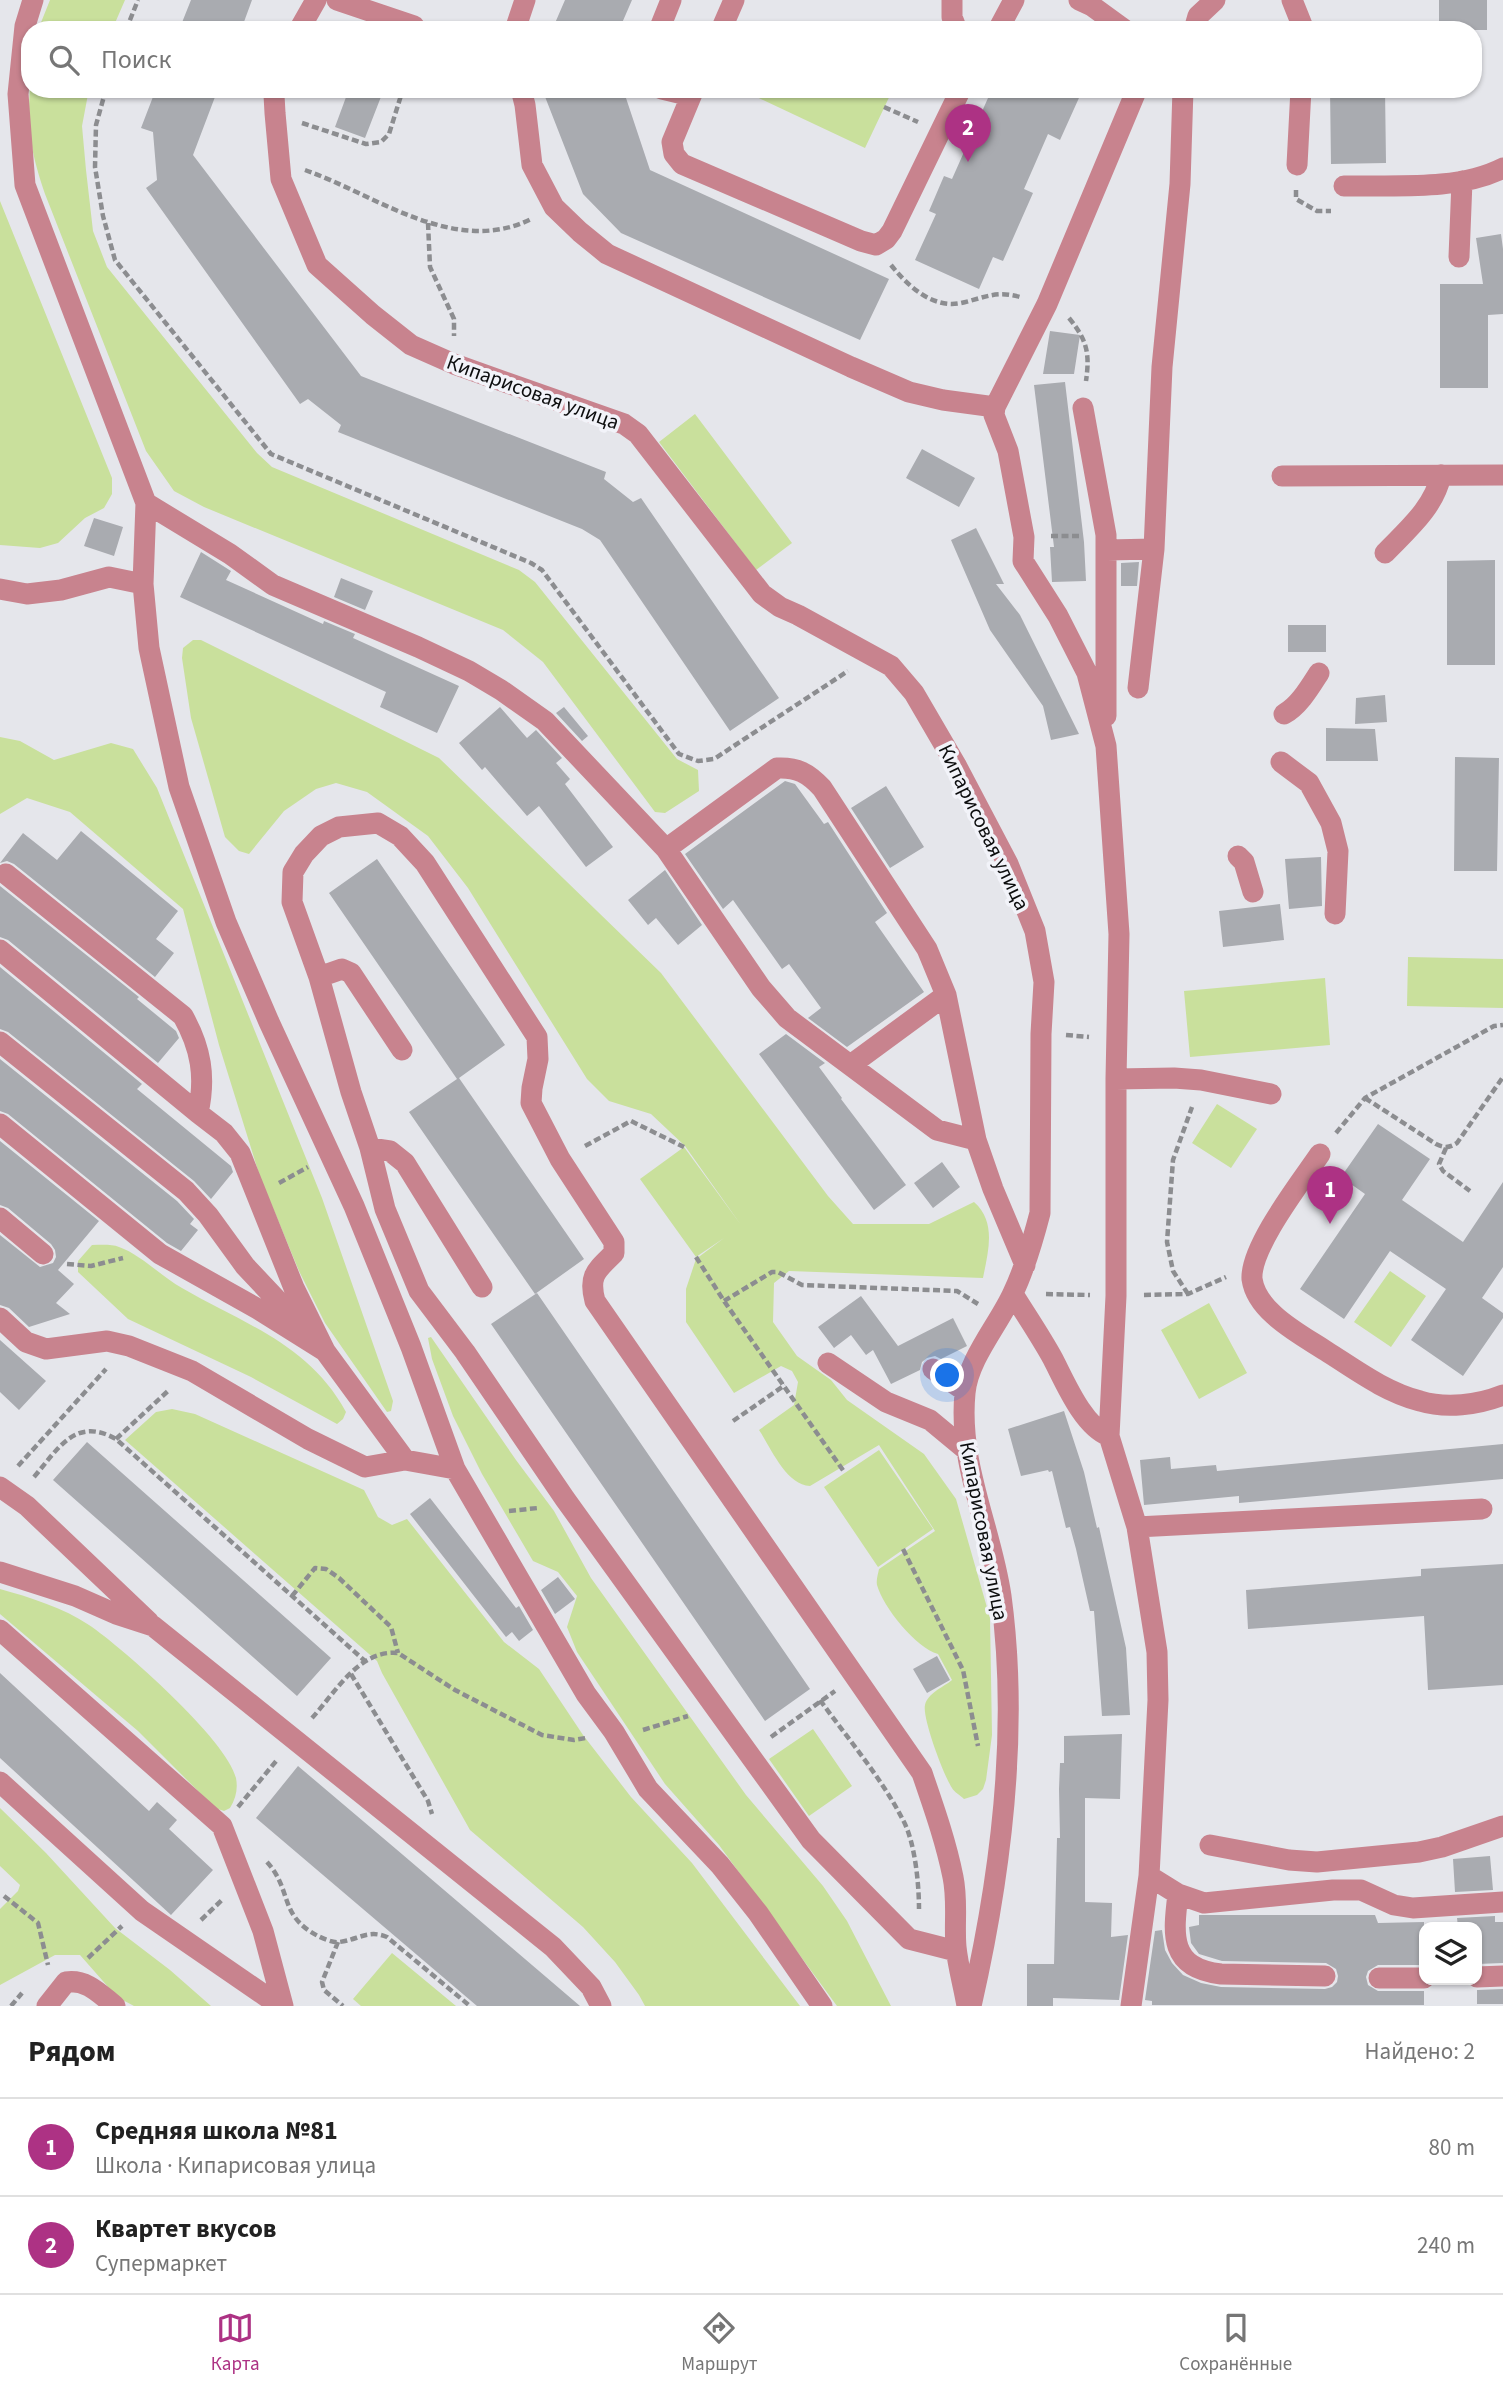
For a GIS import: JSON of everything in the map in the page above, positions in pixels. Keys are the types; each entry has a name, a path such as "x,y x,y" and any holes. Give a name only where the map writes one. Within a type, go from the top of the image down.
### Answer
{"street":[{"path":"27,21 33,0"},
{"path":"304,21 316,0"},
{"path":"337,0 399,21"},
{"path":"518,21 525,0"},
{"path":"663,21 671,0"},
{"path":"724,21 734,0"},
{"path":"952,0 953,21"},
{"path":"1003,21 1014,0"},
{"path":"1079,0 1113,21"},
{"path":"1197,21 1198,16 1215,0"},
{"path":"1292,0 1300,21"},
{"path":"21,65 18,94 25,185 146,503 143,584 149,648 180,787 226,922 354,1206 411,1346 455,1469 586,1694 614,1732 649,1789 720,1865 758,1913 822,2006"},
{"name":"Кипарисовая улица","path":"276,98 281,179 317,264 411,345 454,364 624,424 649,448 762,594 780,607 891,666 914,693 956,765 1008,864 1035,930 1044,982 1040,1213 1033,1241 1013,1294 971,1371 965,1391 965,1449 1000,1594 1009,1692 1008,1763 999,1839 979,1969 969,2006"},
{"path":"522,98 532,165 554,207 579,232 607,254 909,392 995,407"},
{"path":"689,98 671,142 674,154 682,164 876,245 892,231 957,98"},
{"path":"1106,746 1087,673 1058,615 1023,561 1024,537 1008,451 994,415 995,407 1047,304 1133,98"},
{"path":"1138,688 1154,549 1162,367 1180,184 1183,98"},
{"path":"1297,165 1301,98"},
{"path":"1344,186 1462,181 1488,176 1503,168"},
{"path":"1459,257 1462,181"},
{"path":"1083,408 1107,542 1106,746 1119,934 1116,1296 1109,1436 1137,1527 1157,1664 1158,1700 1149,1876 1131,2006"},
{"path":"1385,553 1428,507 1439,486 1441,475"},
{"path":"1282,476 1503,475"},
{"path":"146,503 230,554 273,584 418,646 501,690 545,721 666,849 761,988 787,1018 937,1130 976,1140"},
{"path":"1107,542 1154,549"},
{"path":"0,589 27,594 61,590 110,577 143,584"},
{"path":"1284,714 1290,711 1319,673"},
{"path":"1281,762 1309,783 1331,822 1338,851 1335,914"},
{"path":"666,849 777,768 802,770 822,788 927,949 946,995 976,1140 1025,1265"},
{"path":"956,1951 909,1939 811,1840 419,1291 385,1209 370,1148 351,1092 319,977 292,902 293,872 304,854 321,836 340,827 378,823 400,836 425,863 537,1037 538,1059 531,1102 560,1159 614,1242 614,1253 594,1274 591,1288 595,1301 922,1773 953,1878 957,1909 956,1951 969,2006"},
{"path":"1238,856 1244,862 1253,892"},
{"path":"6,874 183,1016 199,1050 203,1079 198,1113"},
{"path":"0,950 224,1133 240,1153 294,1288 325,1351"},
{"path":"319,977 342,969 351,973 402,1050"},
{"path":"852,1064 946,995"},
{"path":"0,1042 186,1191 208,1215 245,1266 325,1351 404,1460"},
{"path":"1116,1079 1174,1077 1271,1094"},
{"path":"0,1124 150,1246 325,1351"},
{"path":"370,1148 390,1151 405,1163 482,1287"},
{"path":"1320,1154 1266,1235 1252,1278 1257,1296 1273,1315 1382,1387 1422,1402 1455,1405 1488,1401 1503,1395"},
{"path":"354,1206 385,1209"},
{"path":"0,1218 43,1254"},
{"path":"1013,1294 1052,1358 1070,1394 1101,1433 1109,1436"},
{"path":"0,1318 26,1342 46,1349 107,1341 129,1346 192,1371 308,1439 365,1467 404,1460 455,1469"},
{"path":"828,1363 886,1402 930,1420 965,1449"},
{"path":"933,1369 965,1391"},
{"path":"8,1492 153,1626 553,1947 591,1987 601,2006"},
{"path":"1137,1527 1482,1509"},
{"path":"0,1572 75,1596 153,1626"},
{"path":"0,1630 222,1826 263,1931 281,2006"},
{"path":"0,1782 142,1911 281,2006"},
{"path":"1210,1845 1289,1860 1317,1862 1419,1852 1503,1826"},
{"path":"1149,1876 1178,1894 1204,1903 1333,1890 1361,1890 1394,1905 1413,1908 1503,1902"},
{"path":"1178,1894 1173,1930 1177,1947 1190,1964 1207,1972 1221,1974 1325,1976"},
{"path":"1482,1977 1503,1976"},
{"path":"1380,1978 1419,1978"},
{"path":"47,2006 64,1986 82,1982 115,2006"}],"path":[{"path":"130,21 138,0"},
{"path":"104,98 96,125 95,167 103,216 115,260 271,454 531,563 542,570 679,754 698,761 715,759 864,660 876,656"},
{"path":"275,113 366,144 381,142 388,134 400,98"},
{"path":"325,177 428,223 461,231 519,225 554,207"},
{"path":"428,223 430,267 454,319"},
{"path":"876,245 911,288 940,302 954,304 983,295 1008,294 1047,304 1065,313 1083,336 1087,370 1083,408"},
{"path":"1024,537 1107,542"},
{"path":"1320,1154 1353,1110 1366,1098 1494,1026 1503,1025"},
{"path":"1041,1034 1117,1039"},
{"path":"1366,1098 1436,1144 1447,1147 1457,1143 1503,1077"},
{"path":"1188,1294 1173,1271 1167,1242 1168,1220 1173,1160 1201,1080"},
{"path":"599,1138 631,1121 684,1147"},
{"path":"1447,1147 1439,1164 1443,1171 1471,1191"},
{"path":"254,1189 284,1182 330,1153"},
{"path":"43,1254 68,1265 91,1266 116,1261 150,1246"},
{"path":"696,1257 845,1474"},
{"path":"1067,1294 1188,1294 1255,1263"},
{"path":"724,1301 772,1272 778,1272 802,1285 957,1291 998,1319"},
{"path":"17,1467 129,1346"},
{"path":"733,1421 785,1385"},
{"path":"116,1439 154,1403"},
{"path":"8,1492 70,1436 91,1430 104,1432 116,1439 365,1661"},
{"path":"477,1506 508,1511 538,1508 565,1499"},
{"path":"903,1549 963,1670 974,1716 978,1750"},
{"path":"292,1596 315,1568 326,1569 391,1627 398,1653"},
{"path":"294,1738 351,1674 365,1661 380,1653 398,1653 456,1690 542,1735 574,1740 614,1732 643,1731 667,1724 714,1703"},
{"path":"351,1674 428,1801 433,1815 428,1846"},
{"path":"749,1756 820,1700 856,1676"},
{"path":"820,1700 905,1822 919,1882 919,1917 909,1939"},
{"path":"245,1798 279,1757"},
{"path":"264,1858 277,1872 293,1917 302,1928 324,1939 338,1942 363,1934 378,1933 387,1937 470,2006"},
{"path":"4,1896 38,1923 47,1964 64,1986 96,1948 142,1911"},
{"path":"338,1942 322,1982 324,1990 343,2006"}],"green space":[{"path":"50,0 125,0 116,21 42,21"},
{"path":"30,98 87,98 82,126 93,231 107,267 257,453 272,467 519,570 535,582 677,759 698,770 699,791 665,813 655,812 543,662 503,630 204,507 174,491 146,451 45,194 36,166 29,116"},
{"path":"759,98 889,98 865,148"},
{"path":"0,201 112,478 112,494 104,508 85,518 58,543 40,548 0,545"},
{"path":"695,414 792,543 756,570 659,442"},
{"path":"193,640 201,640 439,758 661,973 828,1196 853,1224 929,1224 974,1202 981,1210 986,1219 989,1238 983,1278 789,1271 774,1283 773,1322 797,1356 831,1380 847,1400 924,1454 956,1499 990,1618 992,1735 986,1780 977,1795 964,1799 948,1782 927,1722 927,1701 932,1694 952,1680 938,1654 920,1644 893,1615 877,1585 879,1569 935,1531 879,1445 810,1486 801,1484 786,1473 759,1430 794,1405 798,1382 792,1371 781,1366 734,1393 686,1322 686,1289 696,1259 724,1238 696,1257 640,1179 684,1147 741,1225 685,1146 651,1114 609,1101 587,1079 468,888 428,836 367,792 336,783 316,789 284,811 249,854 239,851 225,837 191,718 182,658 183,648"},
{"path":"0,737 20,741 54,760 111,743 133,749 157,788 322,1198 393,1401 391,1411 387,1412 325,1323 299,1271 260,1177 219,1045 183,909 70,812 27,798 0,814"},
{"path":"1408,957 1503,959 1503,1008 1407,1006"},
{"path":"1325,978 1330,1045 1190,1057 1184,991"},
{"path":"1217,1104 1257,1129 1231,1168 1192,1143"},
{"path":"92,1245 113,1245 127,1250 182,1288 251,1325 294,1352 331,1389 346,1412 343,1419 337,1424 251,1377 128,1319 78,1272 78,1261"},
{"path":"1390,1271 1426,1296 1391,1347 1354,1322"},
{"path":"1209,1303 1247,1373 1199,1399 1161,1330"},
{"path":"431,1337 554,1511 591,1578 746,1795 823,1886 847,1921 891,2006 837,2006 719,1845 665,1784 577,1652 567,1627 577,1596 558,1572 533,1561 482,1474 453,1416 432,1359 428,1338"},
{"path":"172,1409 195,1414 364,1490 378,1517 392,1525 407,1519 504,1642 539,1669 583,1735 631,1797 692,1863 800,2006 645,2006 615,1962 583,1927 470,1830 377,1661 125,1440 156,1412"},
{"path":"879,1450 933,1529 878,1567 824,1487"},
{"path":"0,1589 34,1599 79,1619 148,1673 214,1741 228,1761 237,1786 230,1808 224,1811 215,1808 138,1731 0,1614"},
{"path":"813,1729 852,1786 809,1816 769,1759"},
{"path":"0,1808 115,1928 211,2006 134,2006 117,1997 80,1955 55,1955 0,1985 0,1909 18,1891 20,1885 0,1866"},
{"path":"392,1953 456,2006 361,2006 353,1999"}],"building":[{"path":"191,0 252,0 244,21 183,21"},
{"path":"565,0 632,0 623,21 556,21"},
{"path":"1439,0 1487,0 1487,30 1482,30 1482,21 1439,21"},
{"path":"153,98 215,98 193,155 361,376 606,472 604,479 633,502 641,498 779,698 730,731 600,540 582,529 338,432 341,425 308,399 300,404 146,188 157,180 153,132 141,128"},
{"path":"346,98 381,98 365,138 335,127"},
{"path":"546,98 626,98 650,170 889,279 860,340 621,233 583,194"},
{"path":"988,98 1079,98 1060,140 1048,134 1024,189 1033,193 1003,261 993,257 979,289 915,260 936,214 929,211 944,176 952,179"},
{"path":"1330,98 1385,98 1386,163 1331,164"},
{"path":"1501,234 1503,314 1488,315 1488,388 1440,388 1440,284 1483,284 1476,238"},
{"path":"1050,331 1080,335 1074,374 1043,374"},
{"path":"1065,382 1084,542 1086,581 1052,582 1050,547 1054,547 1034,385"},
{"path":"922,449 975,478 959,507 906,478"},
{"path":"94,518 123,527 114,556 84,546"},
{"path":"976,528 1004,584 996,584 1020,615 1079,734 1051,740 1043,706 990,630 951,540"},
{"path":"201,552 231,571 226,580 323,624 324,621 355,634 353,638 459,686 437,733 380,707 386,692 180,597"},
{"path":"1495,560 1495,665 1447,665 1447,561"},
{"path":"1139,562 1137,586 1121,586 1121,563"},
{"path":"341,578 373,591 365,610 334,597"},
{"path":"1288,625 1326,625 1326,652 1288,652"},
{"path":"1385,695 1387,722 1355,724 1356,698"},
{"path":"500,707 527,738 536,730 562,758 556,763 570,779 565,784 613,847 586,867 539,806 527,816 485,767 482,770 459,743"},
{"path":"564,707 588,736 582,741 556,713"},
{"path":"1326,728 1375,729 1378,761 1326,761"},
{"path":"1455,757 1499,758 1497,871 1454,871"},
{"path":"785,781 795,784 824,824 828,822 887,913 875,922 924,992 847,1047 808,1018 821,1008 789,964 782,969 733,900 723,909 685,854"},
{"path":"886,786 924,847 890,868 851,808"},
{"path":"81,831 178,911 156,939 174,953 155,977 14,864 7,861 0,863 23,833 57,860"},
{"path":"1321,857 1322,906 1289,909 1285,859"},
{"path":"377,859 505,1045 459,1078 584,1259 535,1294 409,1112 457,1079 329,893"},
{"path":"665,870 702,925 678,945 656,918 648,925 628,900"},
{"path":"0,886 139,997 137,999 176,1031 179,1038 158,1063 8,940 0,937"},
{"path":"1280,904 1284,940 1223,947 1219,911"},
{"path":"0,967 142,1084 137,1089 231,1166 233,1172 211,1199 194,1181 8,1032 0,1029"},
{"path":"786,1034 825,1063 819,1067 906,1185 874,1210 759,1054"},
{"path":"0,1059 177,1201 194,1219 190,1224 198,1230 181,1251 167,1243 8,1114 0,1111"},
{"path":"1378,1124 1430,1159 1402,1200 1463,1242 1503,1182 1503,1267 1482,1298 1503,1313 1503,1318 1463,1376 1411,1340 1446,1289 1390,1251 1344,1319 1300,1289 1365,1194 1341,1177"},
{"path":"0,1141 99,1221 58,1270 74,1284 56,1303 70,1314 29,1327 9,1308 0,1305 0,1235 40,1267 53,1263 55,1250 8,1208 0,1205"},
{"path":"942,1162 960,1187 933,1208 914,1183"},
{"path":"537,1293 810,1689 765,1721 491,1324"},
{"path":"861,1296 898,1346 953,1318 967,1346 941,1359 935,1356 927,1358 922,1362 920,1370 891,1384 873,1350 866,1355 851,1335 834,1348 818,1327"},
{"path":"0,1340 46,1381 19,1410 0,1392"},
{"path":"1064,1411 1084,1472 1097,1528 1099,1527 1126,1648 1130,1715 1102,1716 1094,1611 1090,1611 1076,1549 1070,1527 1066,1528 1052,1471 1021,1476 1008,1429"},
{"path":"87,1442 331,1658 297,1696 53,1480"},
{"path":"1503,1444 1503,1479 1239,1503 1239,1496 1144,1505 1140,1460 1170,1457 1171,1469 1216,1465 1217,1471"},
{"path":"430,1498 516,1608 519,1606 533,1630 519,1641 512,1632 506,1637 410,1514"},
{"path":"1503,1564 1503,1685 1428,1690 1424,1616 1248,1629 1246,1590 1421,1576 1421,1569"},
{"path":"558,1577 575,1599 555,1614 541,1590"},
{"path":"937,1656 950,1680 927,1693 913,1669"},
{"path":"0,1673 149,1811 157,1802 177,1820 169,1829 213,1870 171,1915 0,1758"},
{"path":"1122,1734 1120,1799 1085,1798 1085,1902 1112,1903 1111,1937 1128,1935 1119,2000 1053,1998 1053,2006 1027,2006 1027,1964 1054,1964 1057,1838 1060,1838 1060,1763 1064,1763 1064,1736"},
{"path":"298,1766 580,2006 477,2006 256,1818"},
{"path":"1490,1856 1493,1890 1455,1892 1453,1859"},
{"path":"1199,1915 1375,1915 1378,1923 1419,1922 1419,1965 1378,1965 1368,1971 1366,1977 1368,1985 1378,1991 1424,1991 1424,2005 1152,2005 1152,2001 1145,2000 1155,1931 1162,1930 1165,1950 1172,1963 1183,1975 1201,1983 1221,1987 1325,1989 1337,1982 1336,1969 1326,1963 1222,1961 1199,1954 1191,1943 1189,1927 1199,1925"},
{"path":"1495,1916 1495,1922 1503,1922 1503,1963 1482,1964 1482,1922 1457,1922 1457,1918"},
{"path":"1503,1989 1503,2004 1477,2004 1477,1990"}],"place":[{"name":"Квартет вкусов","path":"968,162"},
{"name":"Средняя школа №81","path":"1330,1224"}]}
